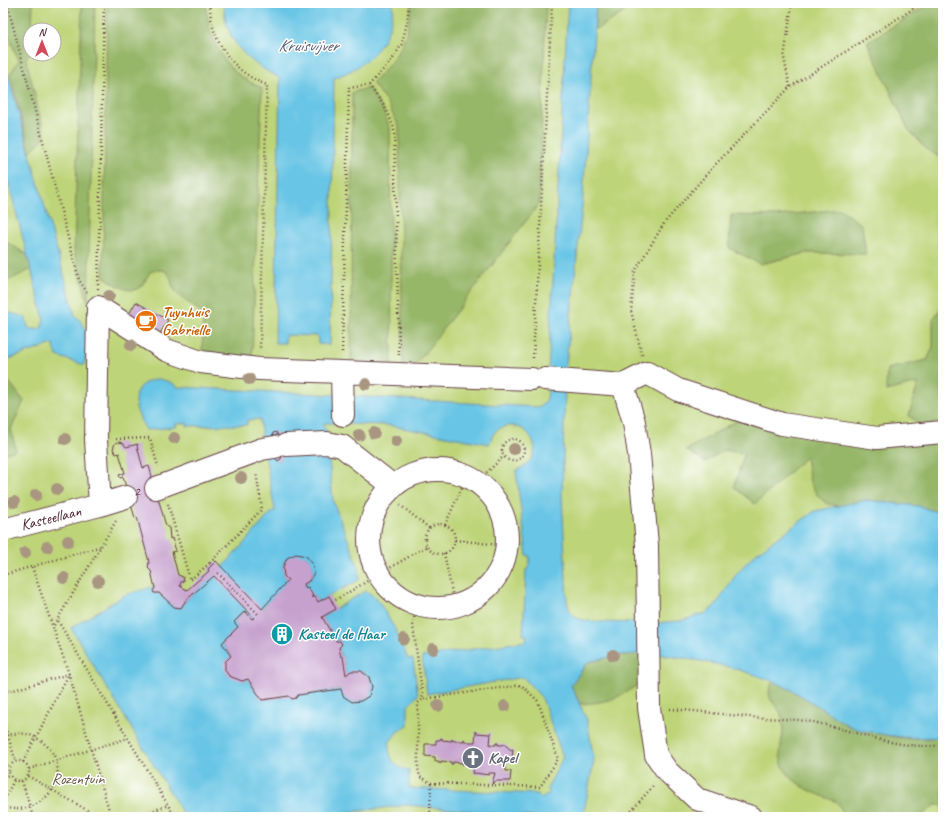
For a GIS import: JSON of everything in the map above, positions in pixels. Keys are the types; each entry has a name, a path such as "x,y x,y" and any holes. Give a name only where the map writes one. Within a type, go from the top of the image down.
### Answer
{"lane":[{"path":"98,307 119,322 163,348 181,356 201,362 225,366 342,382 399,375 538,378 623,385 647,372 678,390 782,424 877,438 943,432"},
{"path":"98,307 96,440 100,505"},
{"path":"342,382 339,432 390,489"},
{"path":"623,385 634,422 639,454 646,545 649,618 649,708 656,755 666,771 697,799 751,817"},
{"path":"159,486 269,448 339,432"},
{"path":"430,470 450,470 473,479 496,500 506,522 508,546 503,567 491,585 475,599 455,607 435,609 416,605 401,598 388,588 370,581 368,533 374,512 390,489 410,475 430,470"},
{"name":"Kasteellaan","path":"3,530 126,497"}],"path":[{"path":"7,3 79,280 98,307"},
{"path":"98,307 104,3"},
{"path":"210,3 211,22 215,34 226,55 253,80 267,85 260,354"},
{"path":"342,382 349,88 369,85 392,60 402,44 407,22 409,3"},
{"path":"538,378 552,3"},
{"path":"790,87 784,58 792,3"},
{"path":"647,372 631,311 635,271 665,222 712,168 790,87 922,3"},
{"path":"369,85 386,109 394,128 399,375"},
{"path":"96,440 150,438 159,486 190,580 211,564 262,509 269,448"},
{"path":"507,440 518,440 523,445 524,452 517,460 510,461 504,456 502,449 507,440"},
{"path":"445,525 473,479 504,456"},
{"path":"390,489 429,528"},
{"path":"436,524 445,525 453,531 455,540 451,549 444,553 434,552 427,546 425,537 429,528 436,524"},
{"path":"455,540 508,546"},
{"path":"3,575 102,546 54,626"},
{"path":"332,602 370,581 427,546"},
{"path":"444,553 455,607"},
{"path":"32,567 54,626 92,749 111,817"},
{"path":"218,573 258,614"},
{"path":"416,605 414,626 423,699"},
{"path":"58,621 176,817"},
{"path":"3,693 69,674"},
{"path":"23,762 69,674"},
{"path":"521,685 538,701 558,759 540,787 431,783 420,777 418,768 418,703 423,699 521,685"},
{"path":"649,708 691,710 764,718 787,718 814,722 894,743 921,746 943,745"},
{"path":"3,720 16,762"},
{"path":"3,737 22,733 37,737 49,747 56,760 58,776 53,791 43,802 30,809 16,810 3,807"},
{"path":"29,768 128,738"},
{"path":"16,762 23,762 29,768 28,776 22,781 14,780 9,774 10,767 16,762"},
{"path":"3,763 10,767"},
{"path":"626,817 666,771"},
{"path":"3,777 9,774"},
{"path":"28,776 99,817"},
{"path":"3,803 14,780"},
{"path":"22,781 33,817"},
{"path":"431,783 430,811 433,817"},
{"path":"135,817 168,805"},
{"path":"392,817 410,814 433,817"}],"green space":[{"name":"Kasteel de Haar","path":"3,3 943,3 943,817 3,817"},
{"path":"3,3 33,3 32,22 22,22 22,62 27,62 45,137 30,152 10,74 19,60 8,32"},
{"path":"82,3 95,3 88,303 74,251"},
{"path":"107,3 206,3 208,23 211,33 214,42 224,59 241,76 262,88 252,357 202,357 203,316 197,309 181,298 175,291 168,273 165,271 158,270 150,272 141,286 132,290 111,282 103,276"},
{"path":"411,3 546,3 539,204 413,368 403,368 399,126 386,101 372,83 389,64 400,47 410,16"},
{"path":"596,3 632,3 622,14 595,30"},
{"path":"931,3 943,3 943,159 926,149 908,129 867,42"},
{"path":"369,88 383,110 390,128 392,367 351,365 352,92"},
{"path":"840,209 862,225 866,254 807,253 760,264 729,248 731,215 777,216"},
{"path":"3,240 28,255 32,269 3,283"},
{"path":"943,305 943,423 920,425 909,416 918,383 886,391 887,369 927,360 933,347 933,319"},
{"path":"3,374 24,401 11,429 16,450 3,454"},
{"path":"738,420 943,442 943,514 919,506 866,500 841,506 827,504 818,496 810,483 806,457 755,504 734,487 744,454 724,450 705,462 686,450"},
{"path":"643,654 642,682 613,699 580,704 571,685 588,662 618,655"},
{"path":"773,681 799,693 849,726 890,736 911,739 943,737 943,805 935,805 920,817 846,817 837,802 800,785 792,779 782,762 780,752 783,722 780,712 772,701 769,693"}],"water":[{"name":"Kruisvijver","path":"224,3 393,3 389,29 376,51 358,67 334,78 330,345 318,344 318,336 286,335 285,343 275,343 280,78 258,65 240,50 228,29"},
{"path":"568,3 596,3 583,197 565,374 548,373"},
{"path":"3,57 75,315 86,332 87,344 84,365 57,356 53,344 3,361 3,311 25,317 29,329 41,329 44,319 3,162"},
{"path":"159,379 170,382 178,387 338,395 336,423 324,423 324,428 326,428 333,501 359,568 359,580 318,602 315,597 311,597 304,584 313,574 313,567 306,556 284,562 284,576 288,580 285,585 252,619 244,611 234,622 238,627 222,643 231,656 225,662 242,681 248,679 262,700 289,696 292,699 296,698 298,695 341,689 352,702 365,699 372,691 370,681 361,671 346,675 343,657 341,657 339,648 341,644 340,641 336,641 322,617 365,591 376,597 398,634 408,659 413,659 418,695 408,706 408,725 397,732 389,743 390,754 393,762 409,771 409,788 538,794 541,799 550,793 547,789 563,757 542,698 523,677 427,694 422,657 526,641 527,635 523,635 526,569 529,569 530,556 527,556 516,471 528,463 534,453 534,444 530,436 522,429 513,426 503,427 494,433 489,444 387,425 348,424 348,396 537,407 541,406 547,399 548,385 565,386 562,494 567,601 573,616 581,619 598,622 643,623 643,654 618,655 588,662 571,685 587,720 594,760 583,817 534,817 407,805 313,817 185,817 71,628 125,595 155,586 153,591 154,593 159,593 174,607 182,607 186,600 222,568 271,513 275,511 265,454 275,456 278,461 282,456 278,435 276,432 272,434 273,438 262,443 260,419 247,420 247,425 187,426 187,423 176,424 176,427 146,430 141,422 135,398 137,391 141,386 148,381"},
{"path":"866,500 919,506 943,514 943,737 907,738 859,730 853,728 792,690 772,681 744,671 714,664 654,654 654,623 680,621 706,613 715,606 737,573 756,553 815,511"}],"building":[{"path":"136,302 168,320 158,337 126,319"},
{"path":"276,432 278,435 282,456 278,461 275,458 272,436 273,433"},
{"name":"Kasteel de Haar","path":"115,443 123,443 126,447 138,444 137,446 143,468 149,466 166,526 169,528 170,539 172,538 176,551 172,552 178,575 183,577 184,581 181,582 180,586 187,590 209,571 208,569 216,561 262,609 288,580 284,576 283,567 287,558 296,554 306,556 312,563 314,573 309,581 304,584 306,588 308,587 313,596 311,597 315,597 318,602 329,596 336,609 322,617 336,641 340,641 342,644 339,648 341,657 343,657 346,675 351,671 361,671 369,677 372,687 369,696 361,701 352,702 343,696 341,689 298,695 296,698 292,699 289,696 262,700 248,679 242,681 229,676 225,670 225,662 231,656 222,643 238,627 234,622 245,611 252,619 254,618 214,576 186,600 181,608 174,607 159,593 154,593 153,591 155,588 151,571 148,568 149,562 137,517 135,518 123,477 120,478 119,475 125,473 119,453 116,454 113,449"},
{"name":"Kapel","path":"476,731 477,733 489,734 491,732 490,745 496,745 496,743 498,743 498,745 503,745 505,743 505,745 511,750 513,749 513,760 504,764 506,771 511,771 510,781 496,781 492,784 495,773 489,773 489,775 473,774 474,763 464,763 463,765 463,763 453,762 453,764 451,764 451,762 441,761 441,763 439,763 439,761 435,761 435,757 425,756 425,744 436,744 436,740 440,740 441,738 442,740 452,741 452,739 454,741 464,741 464,739 466,742 475,742"}],"place":[{"name":"Tuynhuis Gabrielle","path":"146,321"},
{"name":"Kasteel de Haar","path":"282,634"},
{"name":"Kapel","path":"473,758"}],"park label":[{"name":"Rozentuin","path":"78,779"}]}
